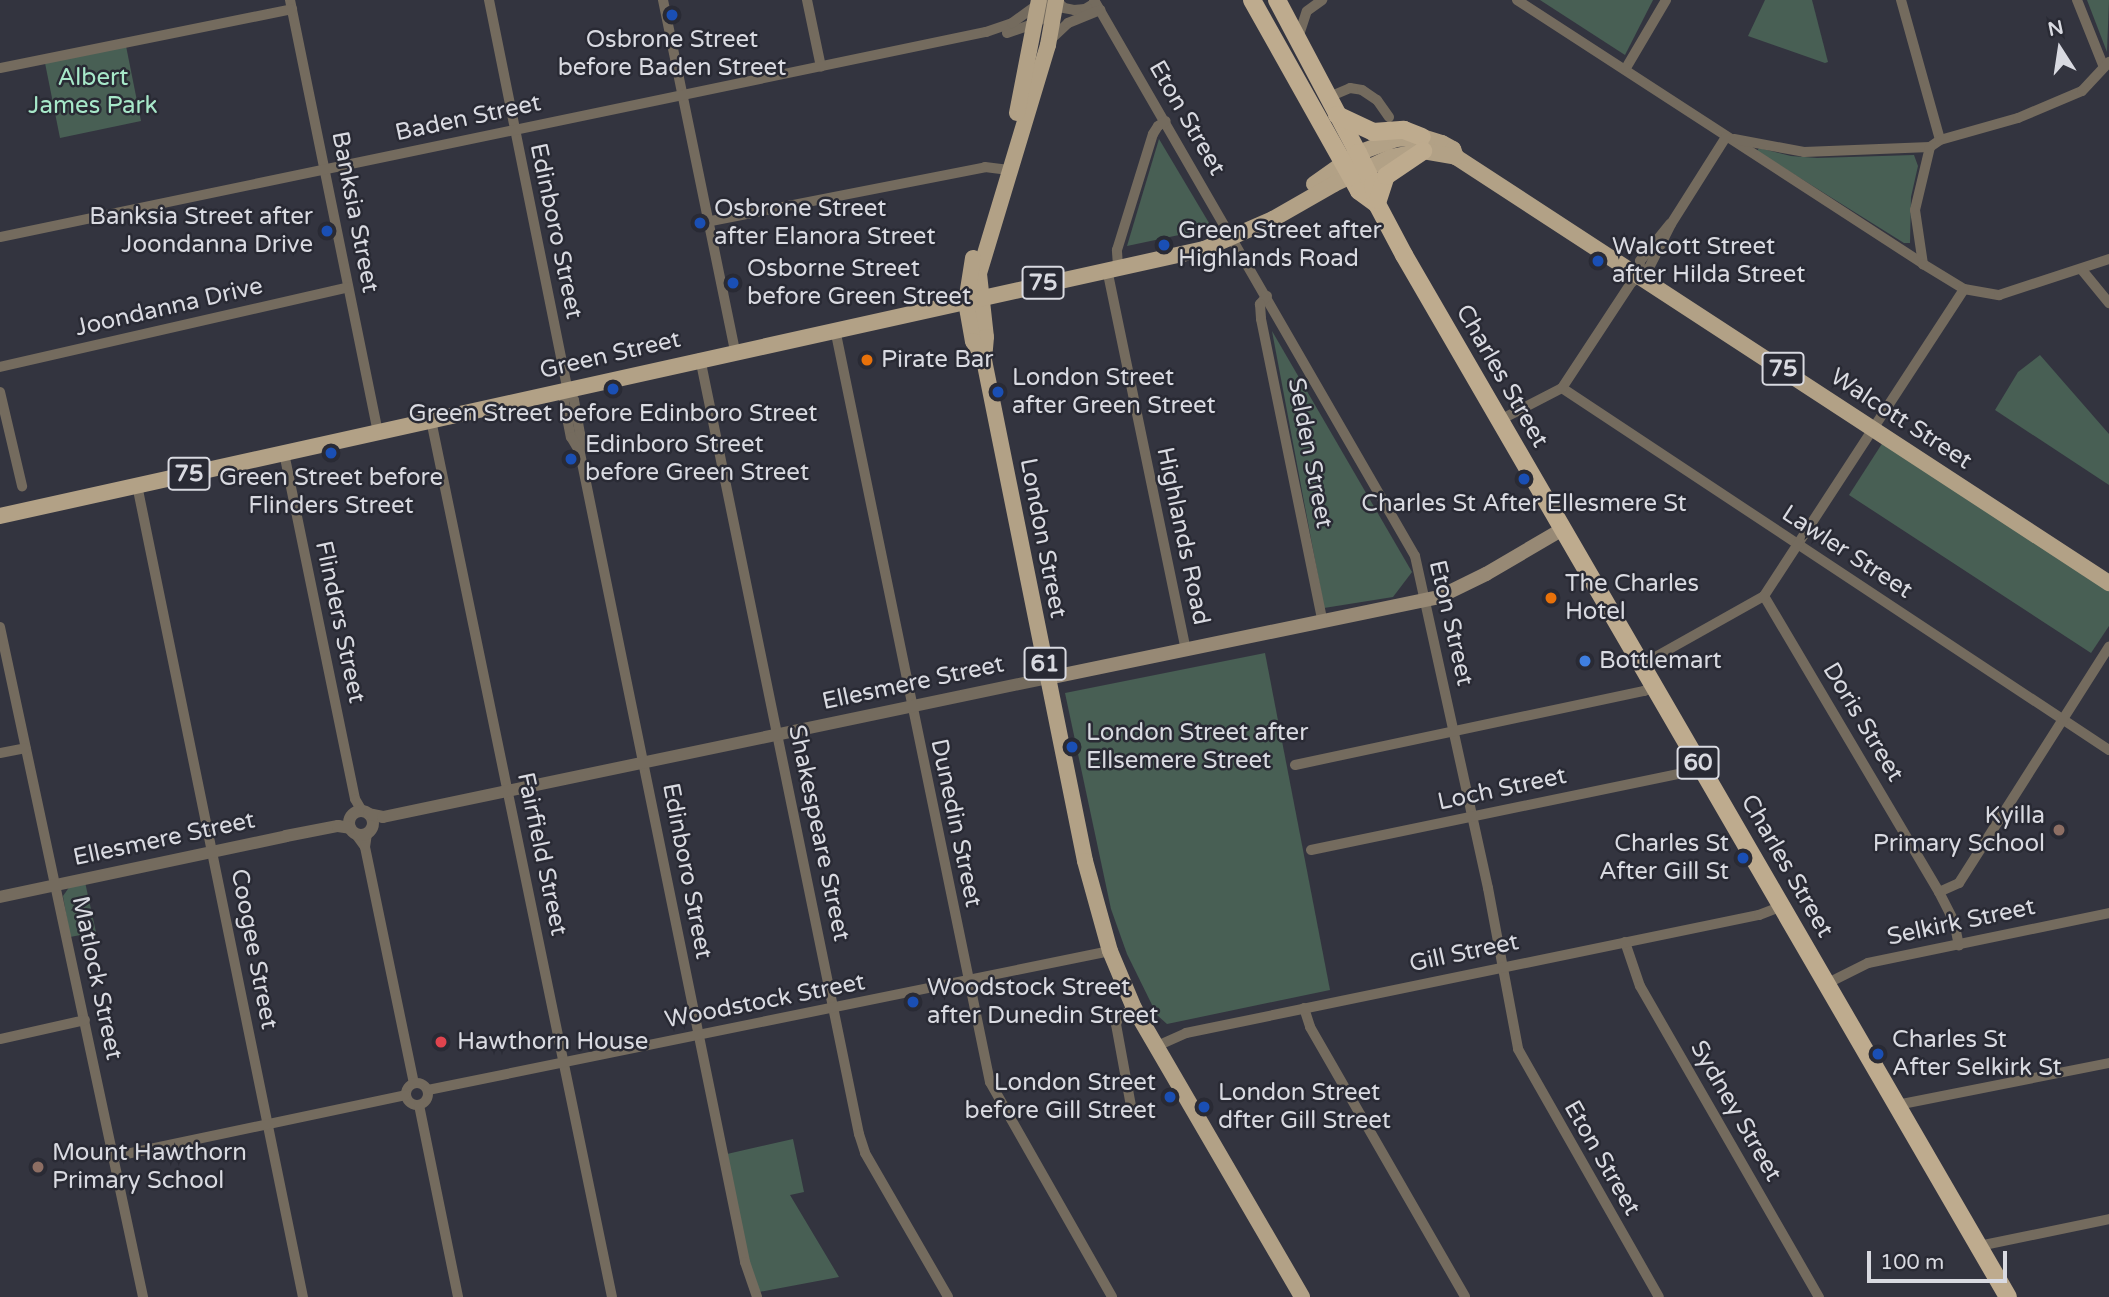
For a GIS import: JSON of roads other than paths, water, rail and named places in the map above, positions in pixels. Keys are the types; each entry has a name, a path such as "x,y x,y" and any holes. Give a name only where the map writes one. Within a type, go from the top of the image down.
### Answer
{"highway":[{"name":"Charles Street","path":"1252,0 1377,204 1561,530 2008,1297"},
{"name":"Charles Street","path":"1277,0 1300,30 1337,114 1354,165"},
{"path":"1337,114 1373,132 1404,130 1422,144 1386,176 1377,204"}],"main road":[{"path":"1259,0 1271,34"},
{"name":"London Street","path":"1005,168 1036,23 1048,1"},
{"name":"London Street","path":"1048,1 1049,41 971,266 973,341 984,360 1085,861 1110,951 1134,1007 1301,1297"},
{"name":"75","path":"1354,165 1395,139 1422,144"},
{"name":"Walcott Street","path":"1422,144 1442,143 1453,149 1456,157 2109,583"},
{"name":"Green Street","path":"0,516 735,350 973,301 1204,249 1230,238 1268,211 1328,176 1354,165"},
{"name":"Ellesmere Street","path":"1048,678 1448,594 1561,530"}],"street":[{"name":"Edinboro Street","path":"489,0 567,388 564,402 571,437 580,453 745,1262 757,1297"},
{"path":"663,0 711,221 735,350"},
{"path":"807,0 821,66"},
{"path":"1300,30 1307,11 1322,0"},
{"path":"1517,0 1964,289 1999,295 2109,259"},
{"path":"1626,68 1666,0"},
{"path":"1901,0 1940,140"},
{"path":"1726,137 1804,152 1930,147 1940,140 2018,118 2082,91 2106,63 2077,0"},
{"name":"Baden Street","path":"0,237 986,32 1012,23 1048,1"},
{"path":"1048,1 1074,10 1096,4"},
{"path":"1049,41 1068,23 1096,4"},
{"name":"Eton Street","path":"1096,4 1409,542 1425,600 1470,817 1488,888 1518,1049 1658,1297"},
{"path":"0,68 291,5"},
{"name":"Banksia Street","path":"291,5 378,431"},
{"name":"Baden Street","path":"1007,33 1036,23"},
{"name":"Baden Street","path":"986,32 1007,33 1021,38 1031,47"},
{"path":"1329,97 1350,89 1362,90 1377,100 1390,117"},
{"name":"Highlands Road","path":"1166,121 1158,125 1153,134 1112,268 1185,648"},
{"path":"1500,420 1562,388 1631,283 1639,276 1640,261 1671,224 1726,137"},
{"path":"1923,264 1915,210 1930,147"},
{"path":"711,221 985,167 1005,168"},
{"path":"2082,270 2109,303"},
{"name":"Joondanna Drive","path":"0,367 348,287"},
{"path":"1641,665 1764,596 1964,289"},
{"name":"Selden Street","path":"1267,296 1260,304 1261,319 1322,620"},
{"name":"Dunedin Street","path":"835,329 968,982 994,1093 1112,1297"},
{"name":"Shakespeare Street","path":"700,358 865,1153 948,1297"},
{"name":"Lawler Street","path":"1562,388 2109,750"},
{"path":"0,392 22,486"},
{"name":"Fairfield Street","path":"431,420 612,1297"},
{"name":"Flinders Street","path":"284,453 355,799 357,823"},
{"name":"Coogee Street","path":"137,485 214,851 303,1297"},
{"name":"Doris Street","path":"1764,596 1939,892 1954,922 1959,945"},
{"name":"Matlock Street","path":"0,627 142,1296"},
{"path":"1939,892 1959,883 2061,719 2109,648"},
{"name":"Ellesmere Street","path":"0,897 1048,678"},
{"path":"1295,765 1654,687"},
{"path":"0,754 26,748"},
{"name":"Loch Street","path":"1311,850 1702,769"},
{"path":"357,823 365,847 414,1083"},
{"name":"Gill Street","path":"1157,1046 1186,1033 1759,915 1782,906"},
{"name":"Selkirk Street","path":"1826,984 1868,963 2109,913"},
{"name":"Sydney Street","path":"1625,942 1640,986 1819,1297"},
{"name":"Woodstock Street","path":"428,1090 1110,951"},
{"path":"1131,1105 1116,1024 1119,1017 1134,1007"},
{"path":"1304,1008 1310,1027 1465,1297"},
{"path":"0,1039 85,1020"},
{"path":"1897,1105 2109,1063"},
{"path":"414,1083 423,1084 428,1090 427,1099 419,1105 409,1102 406,1095 409,1086 414,1083"},
{"path":"113,1157 406,1095"},
{"path":"419,1105 458,1297"},
{"path":"1979,1245 2109,1219"},
{"path":"130,1297 142,1296"}],"place":[{"name":"Osbrone Street before Baden Street","path":"672,15"},
{"name":"Osbrone Street after Elanora Street","path":"700,223"},
{"name":"Banksia Street after Joondanna Drive","path":"327,231"},
{"name":"Green Street after Highlands Road","path":"1164,245"},
{"name":"Walcott Street after Hilda Street","path":"1598,261"},
{"name":"Osborne Street before Green Street","path":"733,283"},
{"name":"Pirate Bar","path":"867,360"},
{"name":"Green Street before Edinboro Street","path":"613,389"},
{"name":"London Street after Green Street","path":"998,392"},
{"name":"Green Street before Flinders Street","path":"331,453"},
{"name":"Edinboro Street before Green Street","path":"571,459"},
{"name":"Charles St After Ellesmere St","path":"1524,479"},
{"name":"The Charles Hotel","path":"1551,598"},
{"name":"Bottlemart","path":"1585,661"},
{"name":"London Street after Ellsemere Street","path":"1072,747"},
{"name":"Kyilla Primary School","path":"2059,830"},
{"name":"Charles St After Gill St","path":"1743,858"},
{"name":"Woodstock Street after Dunedin Street","path":"913,1002"},
{"name":"Hawthorn House","path":"441,1042"},
{"name":"Charles St After Selkirk St","path":"1878,1054"},
{"name":"London Street before Gill Street","path":"1170,1097"},
{"name":"London Street dfter Gill Street","path":"1204,1107"},
{"name":"Mount Hawthorn Primary School","path":"38,1167"}],"park label":[{"name":"Albert James Park","path":"93,92"}]}
